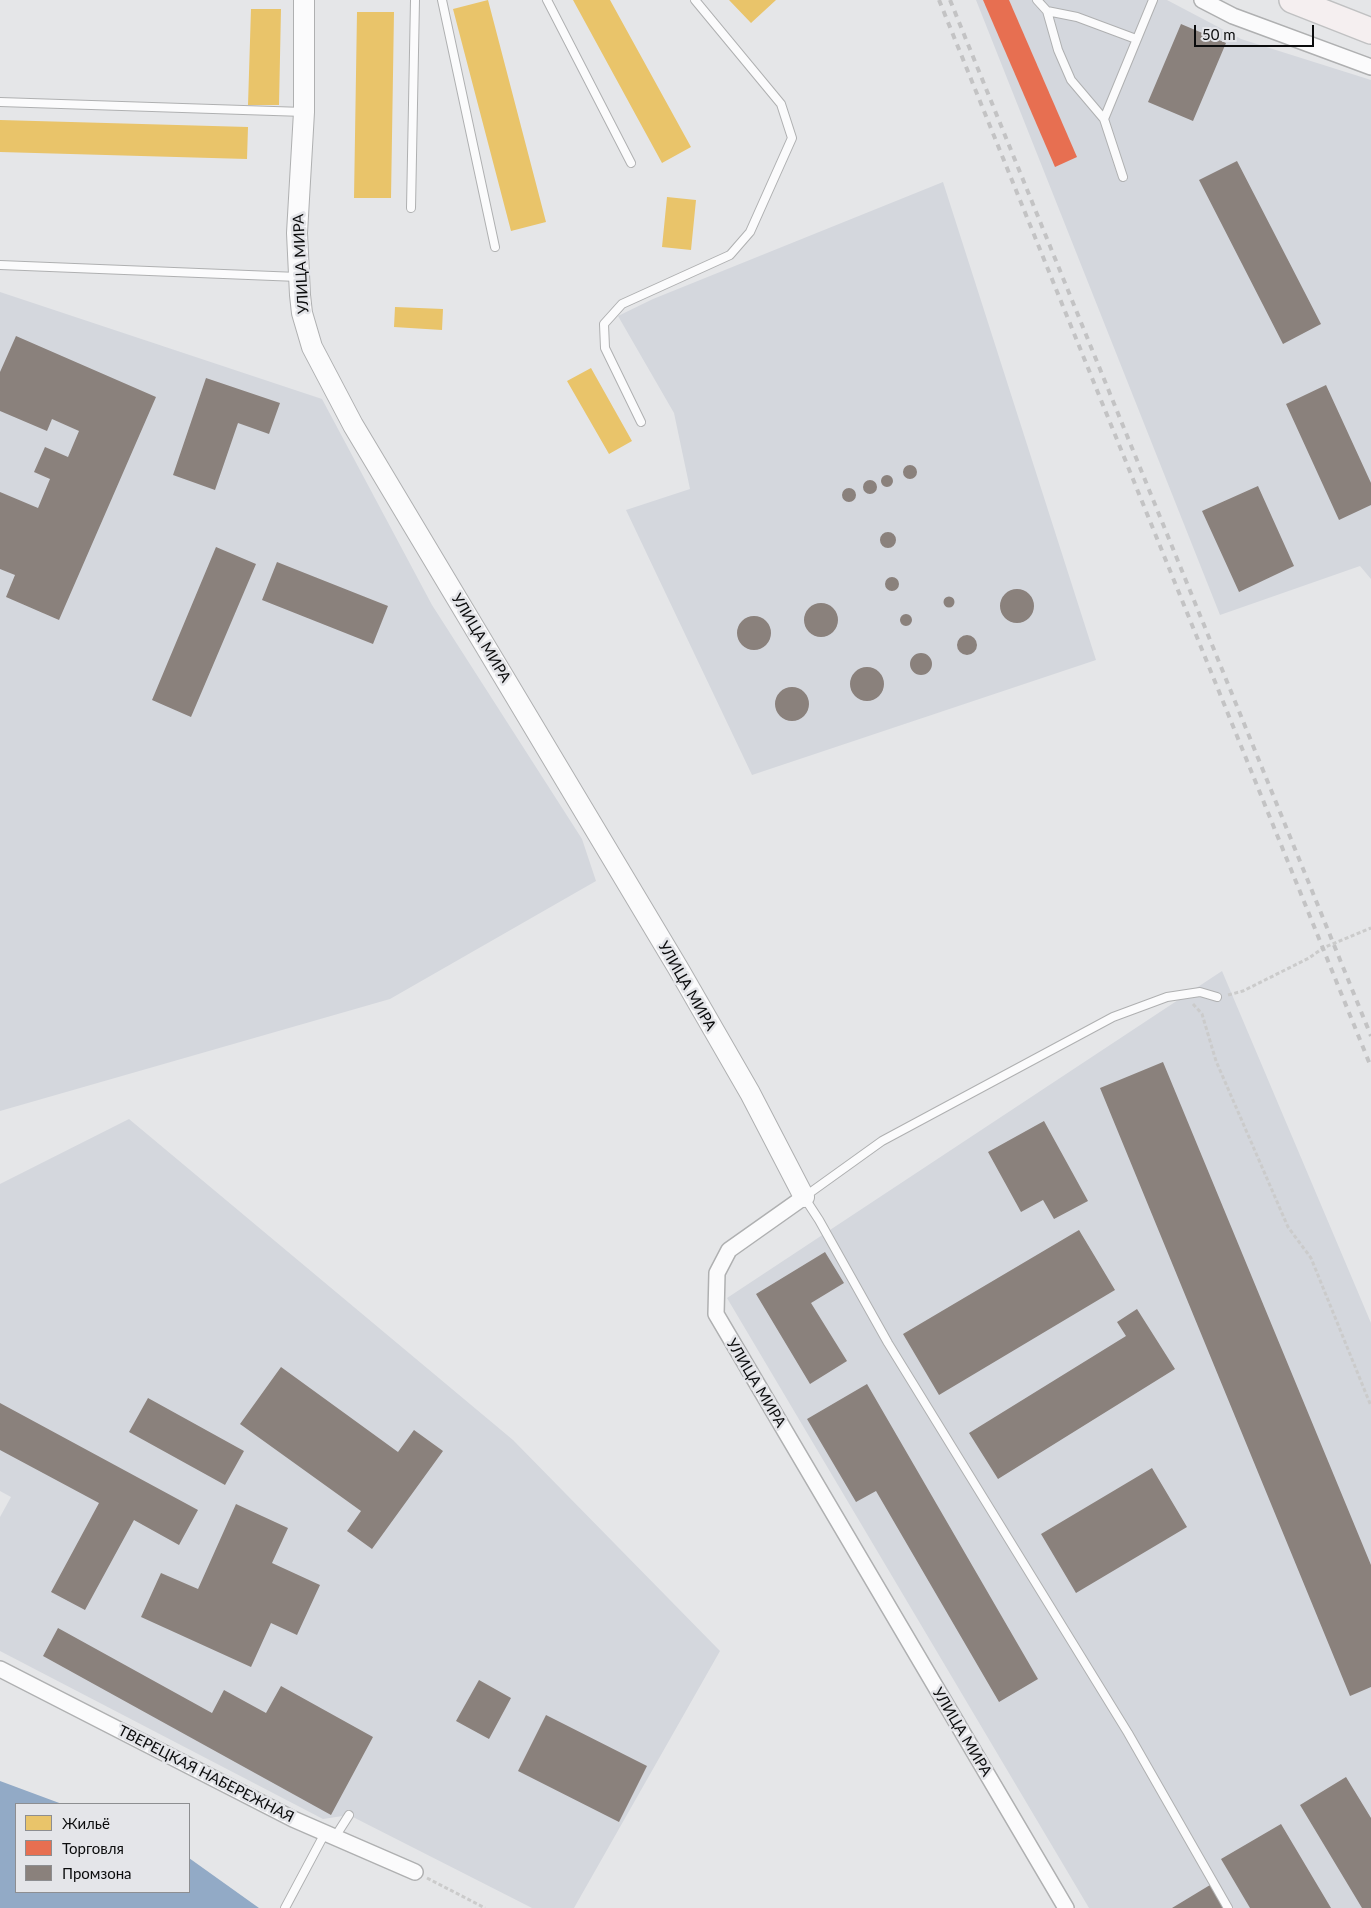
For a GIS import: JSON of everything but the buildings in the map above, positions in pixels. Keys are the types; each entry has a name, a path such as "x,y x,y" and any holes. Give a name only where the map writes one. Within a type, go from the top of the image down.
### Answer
{"main road":[{"path":"1292,0 1371,31"}],"street":[{"name":"УЛИЦА МИРА","path":"304,0 304,112 297,233 302,313 307,330 324,372 353,425 683,977 750,1093 804,1197 730,1250 716,1273 716,1314 1066,1908"},
{"path":"1202,0 1233,16 1371,66"},
{"name":"ТВЕРЕЦКАЯ НАБЕРЕЖНАЯ","path":"0,1669 293,1819 415,1872"}],"lane":[{"path":"411,208 415,0"},
{"path":"442,0 495,247"},
{"path":"547,0 631,163"},
{"path":"641,422 605,348 604,324 622,304 730,255 750,232 792,138 781,104 695,0"},
{"path":"1038,0 1047,11 1058,50 1071,80 1104,119 1123,177"},
{"path":"1104,119 1153,0"},
{"path":"1047,11 1077,17 1136,39"},
{"path":"0,102 304,112"},
{"path":"0,265 299,277"},
{"path":"1217,997 1200,992 1167,997 1113,1017 882,1141 804,1197 819,1220 888,1343 1128,1733 1228,1908"},
{"path":"285,1908 330,1835 349,1815"}],"path":[{"path":"1217,997 1243,990 1309,958 1323,948 1371,928"},
{"path":"1182,995 1202,1014 1220,1069 1288,1227 1311,1258 1371,1406"},
{"path":"415,1872 485,1908"}],"shaded area":[{"path":"976,0 1167,0 1241,39 1371,80 1371,579 1360,566 1220,615"},
{"path":"943,182 1096,660 752,775 626,510 690,489 674,413 618,316 653,299"},
{"path":"0,292 322,399 432,605 582,839 596,881 390,999 0,1111"},
{"path":"1222,971 1371,1323 1371,1908 1089,1908 727,1298"},
{"path":"129,1119 513,1440 720,1651 574,1908 532,1908 349,1815 323,1819 0,1651 0,1517 11,1497 0,1491 0,1184"}],"water":[{"path":"0,1781 59,1803 15,1803 15,1893 190,1893 190,1859 259,1908 0,1908"}],"railway":[{"path":"939,0 1371,1067"},
{"path":"950,0 1371,1036"}]}
